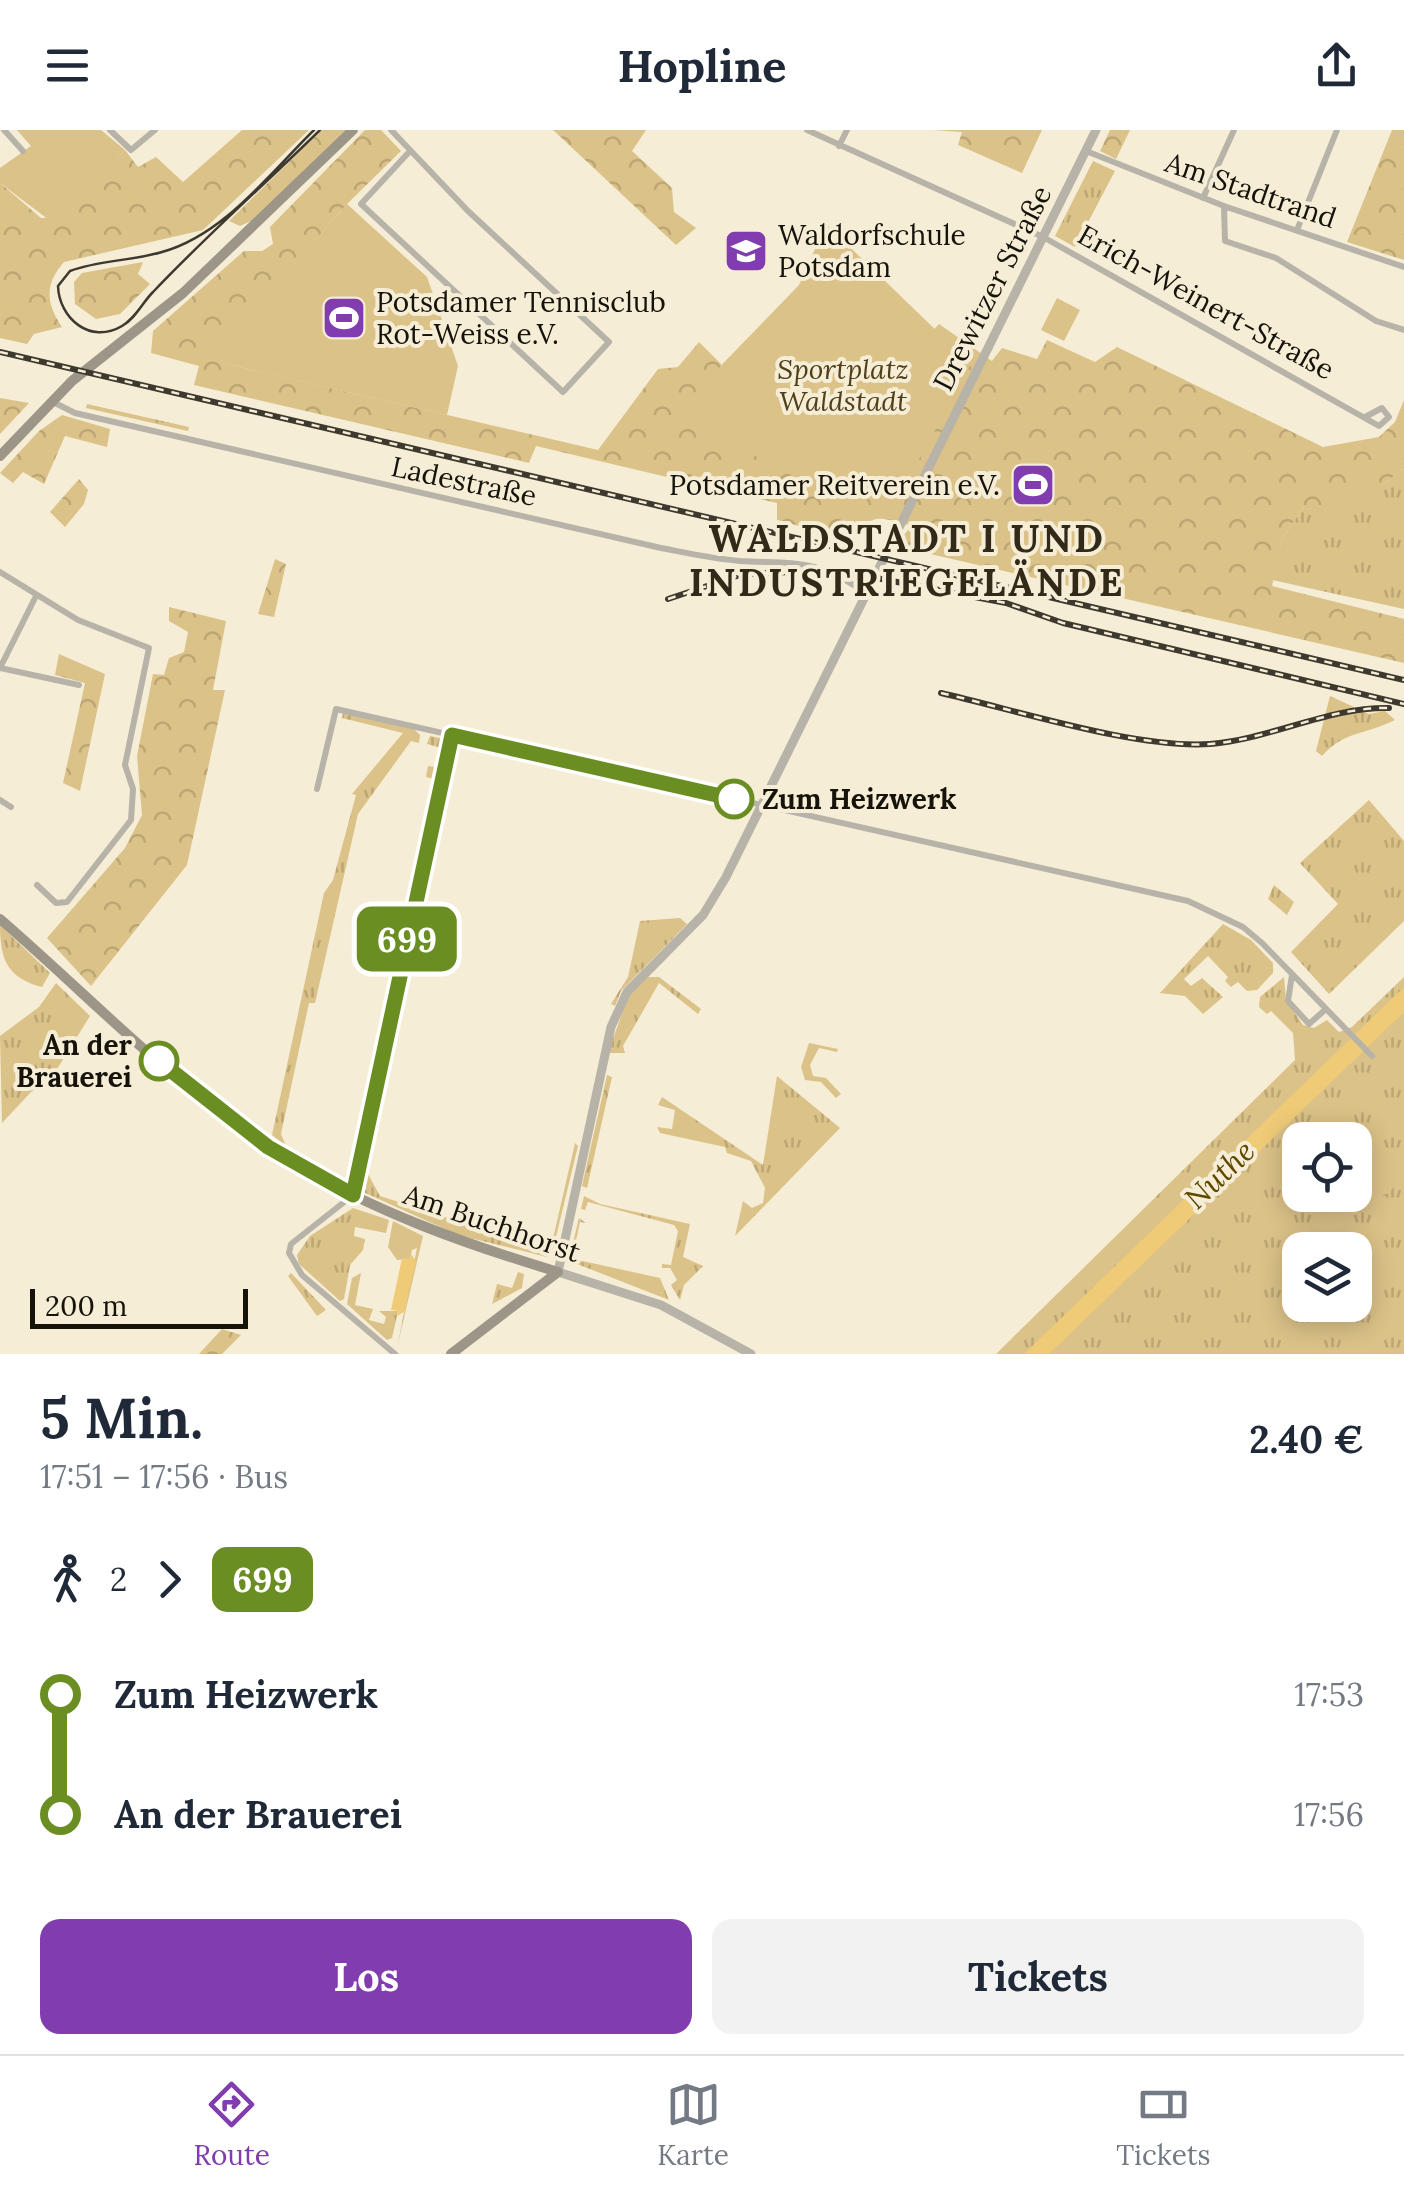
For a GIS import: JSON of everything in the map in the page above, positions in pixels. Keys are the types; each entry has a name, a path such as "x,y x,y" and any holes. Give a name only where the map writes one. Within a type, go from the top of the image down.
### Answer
{"main road":[{"path":"0,456 72,382 184,293 353,130"},
{"name":"Am Buchhorst","path":"0,920 220,1111 290,1161 353,1195 472,1246 558,1272"},
{"path":"451,1354 558,1272"}],"street":[{"path":"4,130 23,152"},
{"path":"110,130 131,150 156,130"},
{"path":"390,130 609,342 563,392 362,204 410,152"},
{"name":"Erich-Weinert-Straße","path":"807,130 1043,237 1365,417"},
{"path":"839,146 847,130"},
{"name":"Drewitzer Straße","path":"558,1272 616,1016 627,992 704,915 1096,130"},
{"path":"1203,198 1234,130"},
{"path":"1297,230 1337,130"},
{"name":"Am Stadtrand","path":"1086,151 1224,206 1404,267"},
{"path":"1224,206 1225,241 1276,258 1376,321 1404,330"},
{"name":"Ladestraße","path":"52,401 76,413 662,548 736,560 803,562 828,569 866,594"},
{"path":"0,572 35,598 149,648 125,765 132,790 131,820 66,902 56,903 37,885"},
{"path":"35,598 0,668 79,685"},
{"path":"318,789 336,708 1188,901 1243,927 1372,1056"},
{"path":"395,1354 302,1275 288,1253 291,1244 353,1195 452,735"},
{"path":"0,800 11,807"},
{"path":"1292,974 1288,1001 1309,1024 1326,1009"},
{"name":"Am Buchhorst","path":"558,1272 661,1305 751,1354"}],"green space":[{"path":"17,130 101,130 125,150 68,218 49,220 0,183 0,168 31,146"},
{"path":"242,130 309,130 203,230 64,262 53,278 50,293 52,309 62,327 34,334 27,344 0,338 0,183 41,218 67,218 125,150 138,167 156,157 183,182"},
{"path":"322,130 346,130 256,219 240,226 229,221"},
{"path":"365,130 381,130 401,151 347,204 210,360 598,450 658,369 678,367 699,342 721,364 722,377 924,340 939,324 992,361 1002,348 1037,359 1047,340 1095,362 1117,347 1323,447 1379,437 1395,422 1404,400 1404,468 1384,484 1332,510 1304,506 1282,539 1272,586 1404,619 1404,663 900,547 896,545 911,526 895,521 876,519 842,533 818,531 777,520 777,503 536,446 529,463 194,385 199,366 151,353 153,331 244,251 262,251 273,244 270,227"},
{"path":"553,130 646,130 632,151 672,188 674,212 696,228 676,245"},
{"path":"933,130 1042,130 1022,173 958,145 962,132"},
{"path":"1110,130 1130,130 1116,159 1100,151"},
{"path":"1392,130 1404,130 1404,260 1347,242"},
{"path":"1093,161 1115,171 1075,247 1055,236"},
{"name":"Potsdamer Tennisclub Rot-Weiss e.V.","path":"347,204 427,277 458,366 447,415 209,360"},
{"name":"Sportplatz Waldstadt","path":"826,224 971,364 910,476 852,508 675,413 799,285"},
{"path":"143,262 138,274 150,284 120,314 96,319 75,304 74,282 82,273"},
{"path":"1057,298 1080,310 1064,341 1041,330"},
{"path":"0,398 29,403 0,434"},
{"path":"87,404 189,427 188,431 86,408"},
{"path":"62,415 110,429 107,447 65,436 44,484 23,472 13,483 0,473 39,431"},
{"path":"1404,468 1404,609 1272,580 1282,539 1304,506 1384,484"},
{"path":"79,479 88,490 84,504 65,527 50,512"},
{"path":"275,559 286,564 274,617 258,614"},
{"path":"169,607 226,621 213,690 225,690 187,865 91,986 47,938 125,848 142,815 137,756 153,674 164,675 169,658 184,652 188,632 169,621"},
{"path":"59,654 105,674 80,791 63,783 85,683 55,675"},
{"path":"1330,696 1369,714 1385,711 1395,720 1347,738 1322,756 1316,751"},
{"path":"343,713 413,728 420,735 419,743 411,741 358,814 315,1003 309,1003 281,1134 286,1146 272,1135 324,893 333,880 356,795 352,794 403,733 342,718"},
{"path":"430,736 440,738 444,748 436,789 432,788 434,779 426,777 428,766 436,767 438,747 427,744"},
{"path":"1369,800 1404,841 1404,921 1329,994 1291,952 1338,904 1300,863"},
{"path":"1274,885 1294,902 1287,915 1268,899"},
{"path":"680,918 687,924 621,991 615,1006 611,1004 628,977 640,921"},
{"path":"1223,924 1251,940 1273,963 1273,973 1257,990 1247,991 1238,982 1231,987 1225,981 1228,977 1208,956 1184,979 1191,986 1202,978 1223,997 1203,1014 1185,996 1160,993"},
{"path":"0,925 50,973 42,987 21,978 8,965"},
{"path":"648,977 659,977 701,1009 698,1014 659,983 623,1046 625,1053 608,1053 629,994"},
{"path":"1284,977 1286,1000 1303,1025 1314,1028 1327,1020 1339,1032 1352,1027 1404,977 1404,1354 996,1354 1295,1060 1293,1033 1271,1011 1267,1014 1259,1007 1260,997"},
{"path":"56,983 90,1016 49,1082 31,1092 2,1123 0,1036 39,1007"},
{"path":"809,1043 838,1049 837,1052 819,1048 810,1065 813,1076 826,1078 841,1094 836,1098 821,1082 805,1080 801,1067"},
{"path":"607,1075 612,1077 587,1188 582,1186"},
{"path":"777,1076 840,1128 735,1236 743,1201 752,1208 763,1203 765,1188 751,1161 727,1153 725,1147 660,1133 657,1127 672,1129 675,1110 658,1105 662,1097 763,1165"},
{"path":"575,1143 578,1146 553,1249 547,1257 458,1235 361,1191 371,1159 368,1174 380,1196 541,1248 552,1243"},
{"path":"1383,1164 1395,1185 1388,1195 1372,1198 1372,1177"},
{"path":"584,1196 600,1204 690,1224 683,1257 703,1266 684,1285 680,1300 671,1285 677,1280 670,1268 662,1268 662,1264 671,1265 678,1231 674,1225 588,1202 585,1210 581,1209"},
{"path":"353,1208 389,1220 386,1233 355,1227 354,1236 365,1239 363,1250 350,1265 344,1299 340,1301 299,1264 297,1255 310,1236"},
{"path":"579,1218 586,1223 580,1222 573,1254 578,1260 660,1278 669,1300 572,1262 570,1255"},
{"path":"393,1221 423,1236 397,1348 417,1248 412,1250 410,1259 397,1260 388,1247"},
{"path":"518,1272 524,1274 522,1288 492,1304 497,1284 512,1288"},
{"path":"291,1273 326,1310 317,1316 288,1276"},
{"path":"361,1273 355,1305 373,1309 369,1320 384,1324 386,1317 379,1311 398,1311 392,1338 387,1340 347,1304 352,1278"},
{"path":"222,1329 241,1335 222,1354 199,1354"}],"water":[{"name":"Nuthe","path":"1404,987 1404,1012 1290,1122 1282,1122 1282,1130 1049,1354 1024,1354"},
{"path":"411,1254 416,1261 404,1312 397,1316 398,1311 391,1310 402,1258 410,1259"}],"tram line":[{"path":"314,130 245,201 206,232 162,252 70,271 58,286 70,318 99,332 127,323 173,271 320,130"}],"railway":[{"path":"0,352 1404,680"},
{"path":"668,599 743,574 835,570 1006,603 1063,623 1404,704"},
{"path":"941,693 1112,735 1180,744 1233,741 1344,712 1389,708"}],"bus line":[{"name":"699","path":"159,1061 268,1147 353,1195 452,735 734,799"}],"place":[{"name":"Waldorfschule Potsdam","path":"746,251"},
{"name":"Potsdamer Tennisclub Rot-Weiss e.V.","path":"344,318"},
{"name":"Potsdamer Reitverein e.V.","path":"1033,485"},
{"name":"Zum Heizwerk","path":"734,799"},
{"name":"An der Brauerei","path":"159,1061"}],"district":[{"name":"WALDSTADT I UND INDUSTRIEGELÄNDE","path":"907,561"}]}
